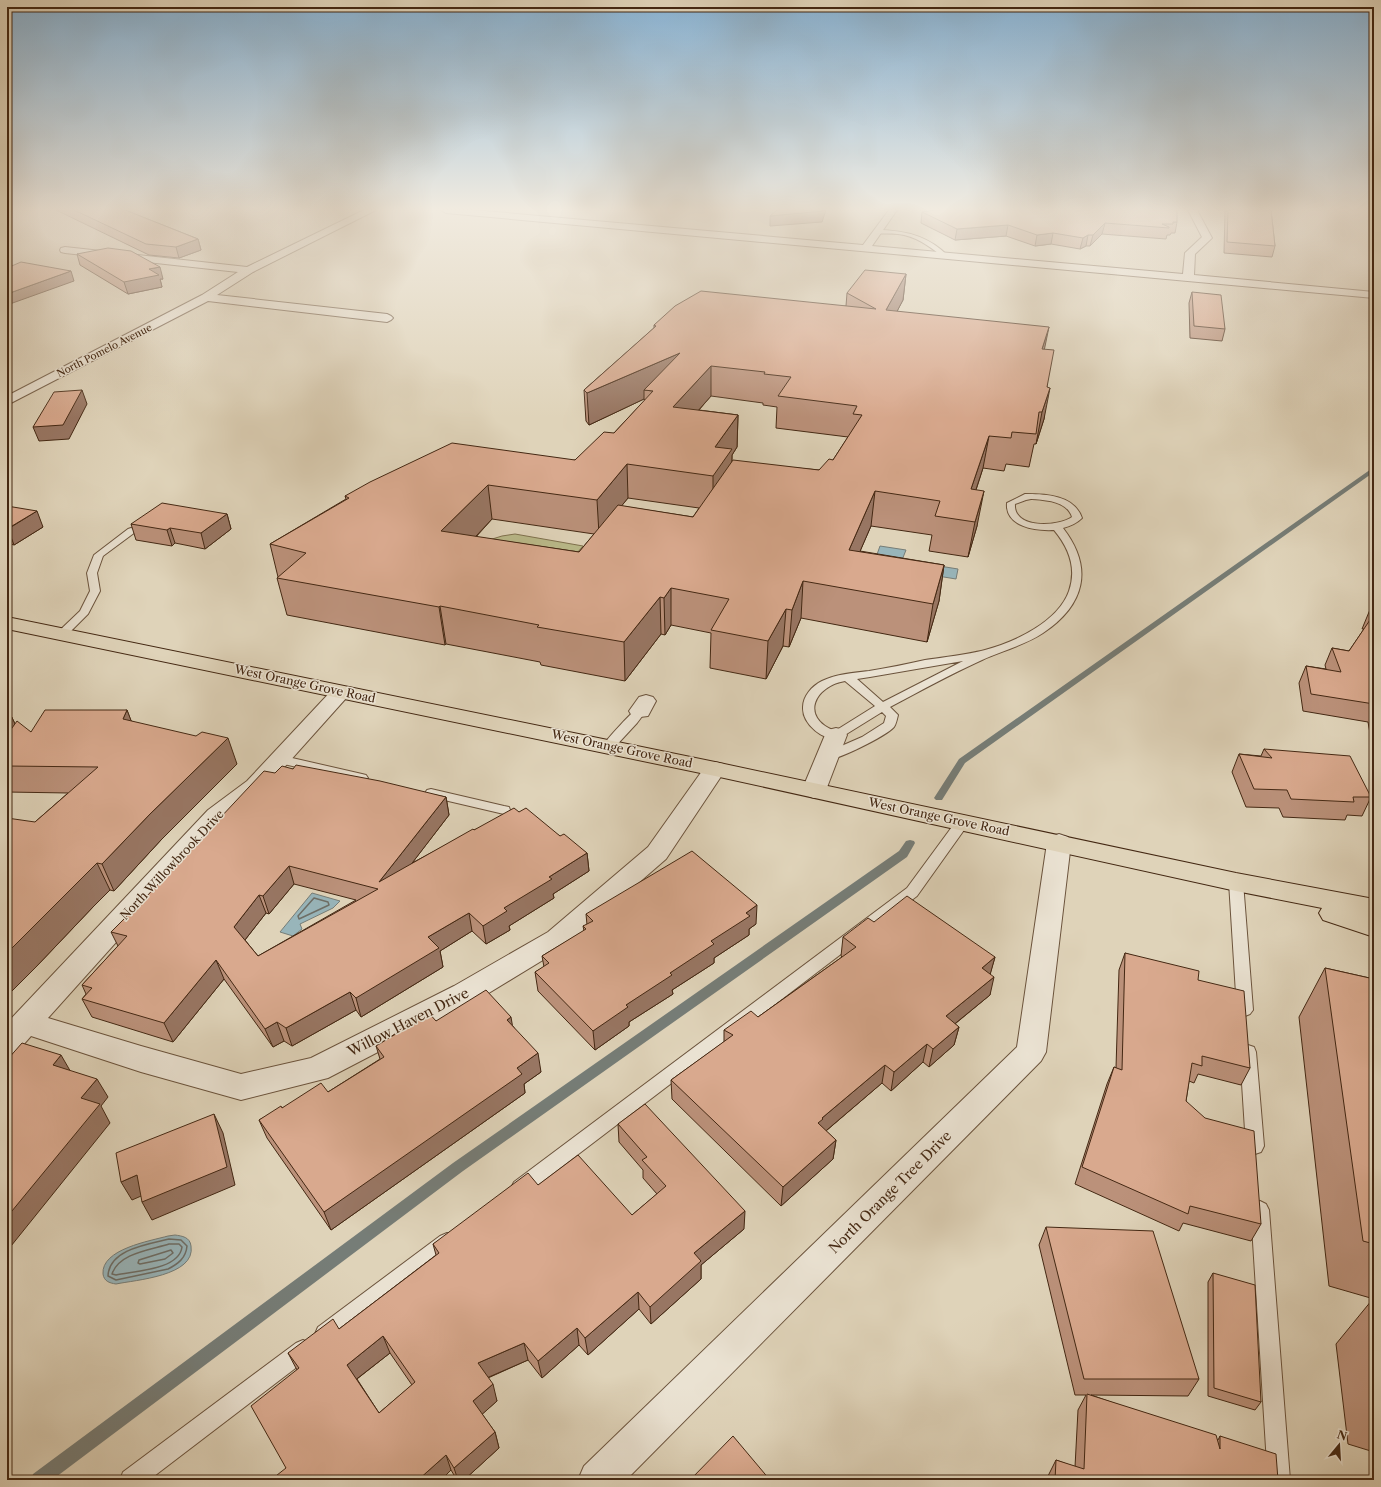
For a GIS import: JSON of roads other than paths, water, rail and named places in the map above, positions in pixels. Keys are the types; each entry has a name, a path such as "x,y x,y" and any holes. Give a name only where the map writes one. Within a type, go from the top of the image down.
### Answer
{"main road":[{"name":"West Orange Grove Road","path":"7,623 608,746 1236,882 1374,909"},
{"name":"West Orange Grove Road","path":"1236,882 1374,927"}],"street":[{"name":"North Pomelo Avenue","path":"7,401 206,297 234,279"},
{"path":"1192,279 1374,296"},
{"path":"206,297 387,318"},
{"name":"North Willowbrook Drive","path":"7,1042 216,816 255,786 341,692"},
{"path":"814,790 836,735"},
{"name":"Willow Haven Drive","path":"26,1023 141,1060 241,1087 317,1069 464,994 557,939 657,853 715,769"},
{"name":"North Orange Tree Drive","path":"598,1480 1031,1052 1059,843"}],"lane":[{"path":"1036,497 1047,498 1066,504 1073,508 1077,518 1066,526 1057,527 1046,528 1024,523 1010,513 1009,508 1011,503 1017,500 1036,497"},
{"path":"988,653 826,683 818,688 809,701 808,708 810,718 816,726 828,733 836,735 900,696 988,653 1017,642 1040,630 1059,615 1070,601 1077,584 1078,569 1075,555 1068,538 1057,527"},
{"path":"62,634 84,612 95,591 92,573 99,555 131,531"},
{"path":"827,757 866,740 889,725 892,715 848,678"},
{"path":"608,746 615,736 632,722 643,706"},
{"path":"279,759 372,780"},
{"path":"418,791 504,810"},
{"path":"506,1198 912,892 962,823"},
{"path":"1236,882 1256,1164"},
{"path":"1259,1195 1279,1480"},
{"path":"131,1480 461,1231"}],"water":[{"path":"880,546 906,550 902,560 958,569 956,579 901,570 869,577"},
{"path":"312,893 340,901 333,908 300,924 302,929 293,936 280,932"},
{"path":"175,1235 187,1239 191,1246 190,1256 184,1264 162,1275 116,1284 109,1282 104,1278 104,1265 118,1252 139,1244"}],"waterway":[{"path":"939,798 962,761 1374,469"},
{"path":"39,1480 458,1167 903,854 910,843"}]}
